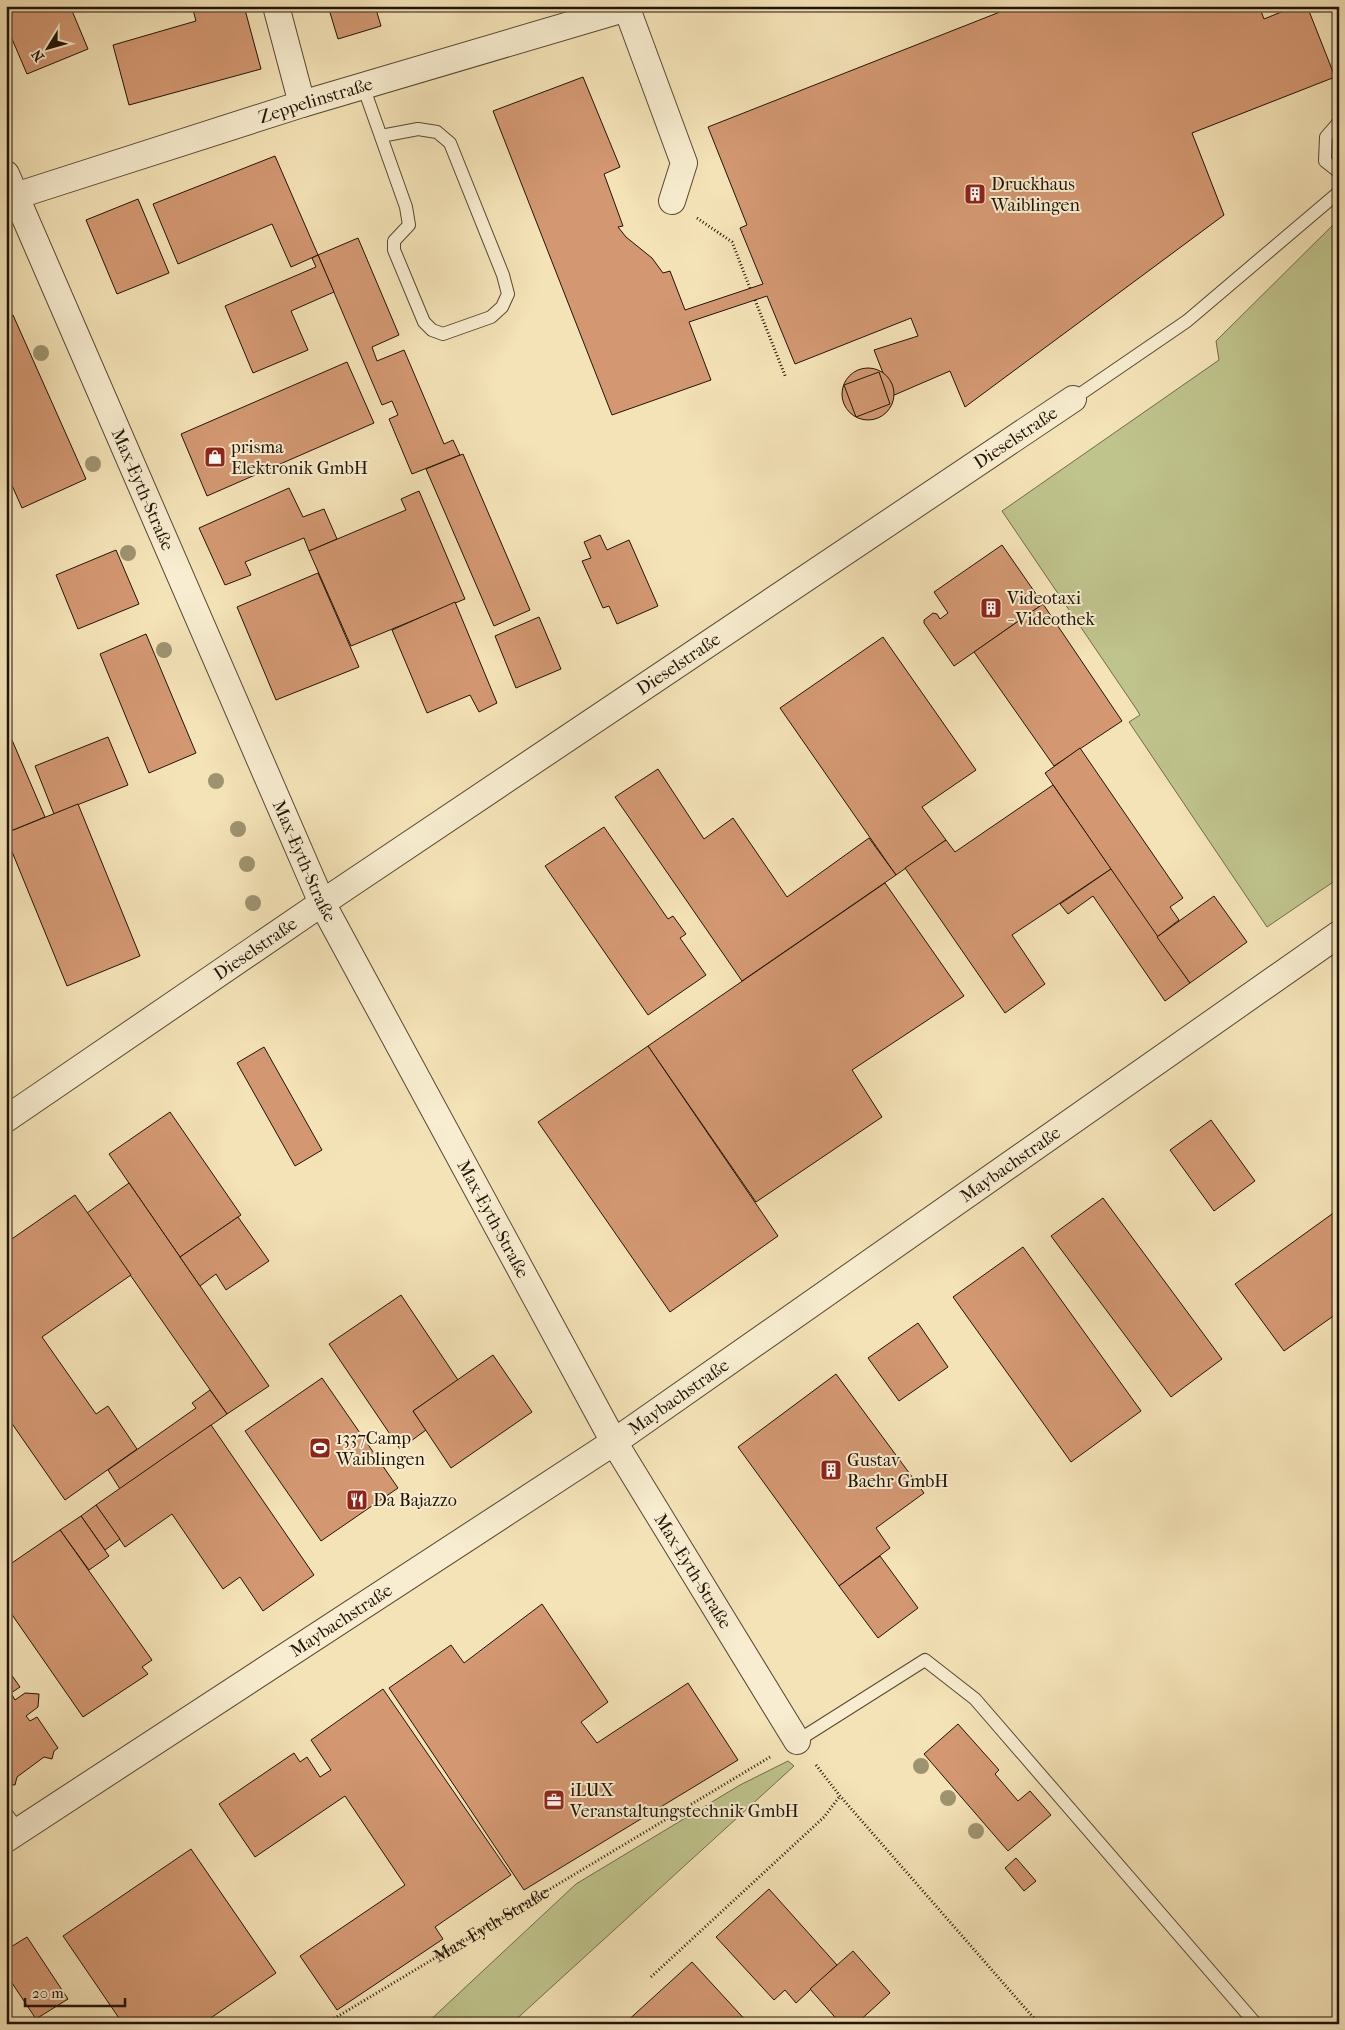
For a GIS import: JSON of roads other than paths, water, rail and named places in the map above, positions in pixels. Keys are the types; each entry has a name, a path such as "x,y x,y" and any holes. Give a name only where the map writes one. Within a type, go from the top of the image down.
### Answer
{"street":[{"path":"276,6 302,104"},
{"path":"626,7 684,163 672,201"},
{"name":"Zeppelinstraße","path":"9,189 626,7"},
{"name":"Max-Eyth-Straße","path":"9,189 322,903 614,1442 797,1741"},
{"name":"Dieselstraße","path":"6,1119 322,903 1073,399"},
{"name":"Maybachstraße","path":"10,1828 614,1442 1339,934"}],"lane":[{"path":"363,86 406,207 409,226 394,241 394,250 424,322 432,330 443,334 491,317 502,308 508,294 503,275 450,143 437,132 418,129 381,136"},
{"path":"1339,122 1326,137 1325,161 1339,172"},
{"name":"Dieselstraße","path":"1073,399 1187,321 1339,192"},
{"path":"797,1741 925,1660 975,1698 1256,2024"}],"place":[{"name":"Druckhaus Waiblingen","path":"975,194"},
{"name":"prisma Elektronik GmbH","path":"215,457"},
{"name":"Videotaxi - Videothek","path":"991,608"},
{"name":"1337Camp Waiblingen","path":"320,1448"},
{"name":"Gustav Baehr GmbH","path":"831,1470"},
{"name":"Da Bajazzo","path":"357,1500"},
{"name":"iLUX Veranstaltungstechnik GmbH","path":"554,1800"}]}
